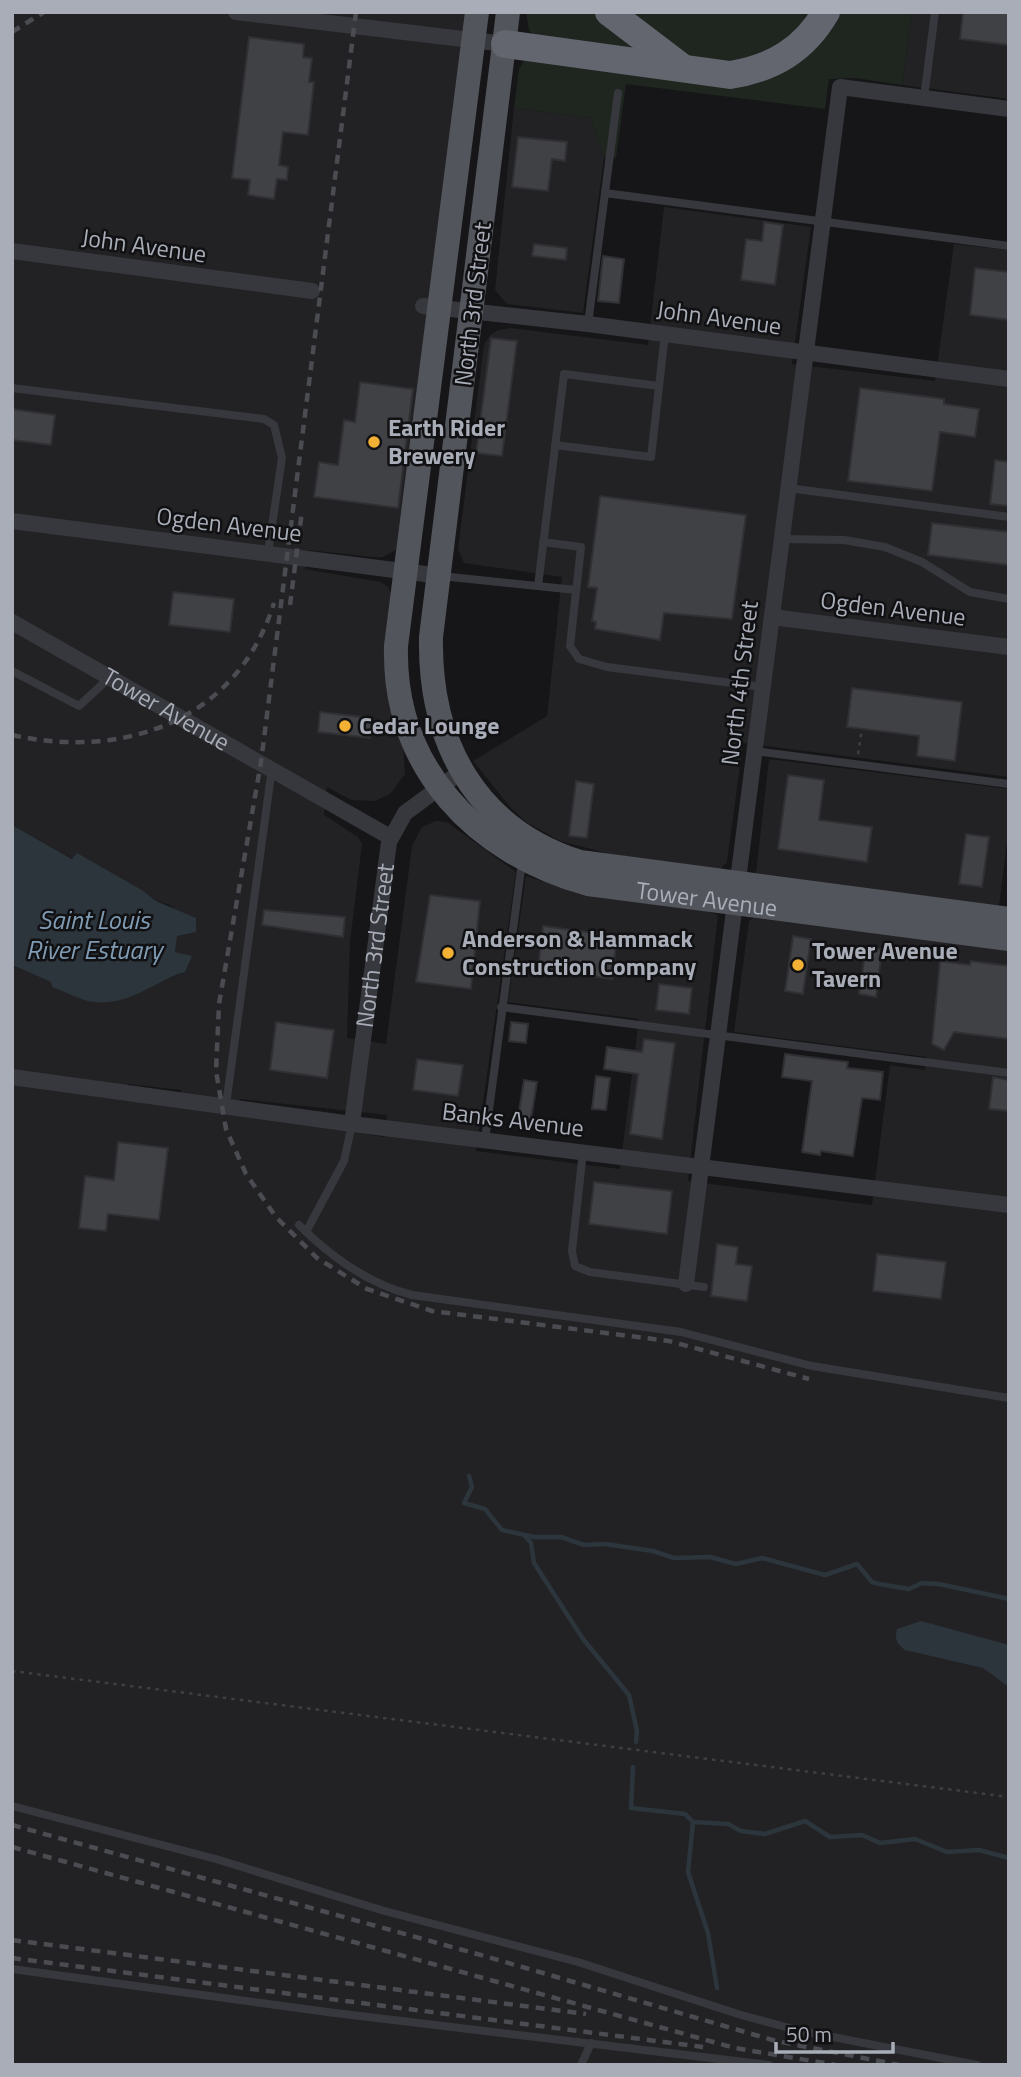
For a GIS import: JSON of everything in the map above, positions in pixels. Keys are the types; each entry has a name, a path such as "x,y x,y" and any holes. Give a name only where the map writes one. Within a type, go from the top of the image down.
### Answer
{"highway":[{"path":"609,12 660,54 688,71"},
{"path":"505,44 730,75 755,71 777,61 808,40 825,12"}],"main road":[{"name":"North 3rd Street","path":"438,787 411,733 398,685 396,646 432,307 477,12"},
{"name":"North 3rd Street","path":"462,771 441,721 432,674 431,638 441,576 508,12"},
{"name":"Tower Avenue","path":"462,771 478,797 498,818 529,840 562,856 736,894 1009,939"},
{"name":"Tower Avenue","path":"438,787 470,822 522,860 588,884 736,894 1009,919"}],"street":[{"path":"236,12 331,18 505,44"},
{"name":"North 4th Street","path":"686,1284 840,87 924,98"},
{"path":"924,98 1009,109"},
{"name":"John Avenue","path":"12,251 312,291"},
{"name":"John Avenue","path":"432,307 588,324 1009,379"},
{"name":"Ogden Avenue","path":"12,521 441,576"},
{"name":"Ogden Avenue","path":"772,617 1009,647"},
{"name":"Tower Avenue","path":"12,622 390,837"},
{"name":"North 3rd Street","path":"352,1124 385,856 390,837 405,813 462,771"},
{"name":"Banks Avenue","path":"12,1077 352,1124 1009,1205"}],"lane":[{"path":"924,98 935,12"},
{"path":"588,324 618,93"},
{"path":"605,193 1009,246"},
{"path":"555,445 651,457 665,334"},
{"path":"538,586 564,374 659,386"},
{"path":"12,388 264,419 274,425 282,458 268,553"},
{"path":"788,488 1009,517"},
{"path":"782,539 844,540 877,545 922,562 971,592 1009,599"},
{"path":"543,541 581,547 570,646 574,655 583,662 763,687"},
{"path":"441,576 576,590"},
{"path":"12,671 79,706 109,678"},
{"path":"754,751 1009,784"},
{"path":"226,1105 250,938 265,797 272,768"},
{"path":"485,1140 522,860"},
{"path":"501,1007 1009,1073"},
{"path":"352,1124 344,1161 302,1229 359,1272 394,1290 412,1295 681,1332 812,1366 1009,1398"},
{"path":"583,1152 572,1251 575,1266 590,1272 704,1287"},
{"path":"12,1805 216,1859 381,1910 578,1962 741,2015 835,2038 976,2065"},
{"path":"12,1969 335,2013 769,2065"},
{"path":"581,2065 591,2043"}],"path":[{"path":"857,764 862,729"},
{"path":"12,1671 1009,1797"}],"shaded area":[{"path":"12,12 469,12 396,550 383,557 372,557 308,550 305,569 381,582 388,587 392,596 405,774 390,794 375,801 351,800 327,787 324,815 358,837 362,844 350,942 347,1038 386,1044 412,846 422,827 436,821 447,822 516,872 476,1151 620,1169 639,1019 508,1002 526,876 584,895 707,911 718,915 688,1181 872,1205 890,1065 925,1070 927,1057 734,1032 749,921 754,918 1009,950 1009,2065 12,2065 12,965 51,982 52,987 89,1001 135,995 143,989 185,972 175,952 177,935 196,932 170,905 156,901 142,890 78,854 73,859 12,825","holes":["128,1084 181,1090 180,1106 126,1099","240,1099 387,1115 384,1137 239,1114"]},
{"path":"526,12 600,12 645,52 534,36 529,30"},
{"path":"622,12 816,12 796,36 745,63 689,59"},
{"path":"838,12 912,12 902,85 855,78 829,79 825,109 626,84 616,158 604,157 591,118 514,108 519,69 525,59 732,81"},
{"path":"912,12 1009,12 1009,99 902,85"},
{"path":"514,108 591,118 604,157 583,313 507,304 495,290"},
{"path":"664,207 811,227 792,364 935,381 954,244 1009,250 1009,777 743,743 727,862 719,870 610,854 560,841 526,822 511,808 473,761 547,716 562,577 464,563 458,549 484,345 490,335 498,330 511,328 648,345"},
{"path":"769,759 1009,789 1009,826 999,906 756,873"}],"water":[{"name":"Saint Louis River Estuary","path":"12,825 72,859 77,853 142,890 156,901 196,918 196,932 177,936 175,952 192,956 185,972 127,998 102,1002 84,1000 52,987 51,982 12,965"},
{"path":"921,1621 1009,1645 1009,1687 983,1668 905,1650 897,1641 897,1629"}],"building":[{"path":"963,12 1009,12 1009,45 960,39"},
{"path":"249,37 304,44 303,57 312,58 309,82 314,82 308,135 283,132 279,165 288,167 287,180 277,179 274,199 248,195 250,180 232,178"},
{"path":"518,137 567,142 565,161 552,159 548,191 512,187"},
{"path":"764,222 783,225 775,285 741,280 746,239 762,241"},
{"path":"534,244 567,248 566,260 532,256"},
{"path":"603,256 624,259 619,303 598,301"},
{"path":"975,268 1009,272 1009,320 970,315"},
{"path":"491,338 517,341 502,456 476,453"},
{"name":"Earth Rider Brewery","path":"360,382 413,389 398,508 314,497 319,462 338,465 344,420 355,422"},
{"path":"860,388 944,399 944,404 979,409 975,437 940,432 932,491 848,481"},
{"path":"12,409 55,415 51,445 12,440"},
{"path":"995,460 1009,462 1009,506 990,504"},
{"path":"600,496 746,515 732,619 664,613 660,640 595,629 596,622 592,621 597,588 588,587"},
{"path":"932,523 1009,532 1009,565 928,555"},
{"path":"173,592 234,599 230,632 169,625"},
{"path":"852,688 962,702 955,761 917,756 919,736 847,727"},
{"name":"Cedar Lounge","path":"320,712 372,718 370,738 318,732"},
{"path":"788,775 824,780 819,820 872,827 867,862 778,849"},
{"path":"576,781 594,784 587,838 569,836"},
{"path":"966,834 989,837 982,887 959,884"},
{"name":"Anderson & Hammack Construction Company","path":"430,895 480,901 471,989 416,982"},
{"path":"264,910 345,917 343,937 262,925"},
{"path":"543,926 617,936 612,979 538,969"},
{"name":"Tower Avenue Tavern","path":"793,936 811,939 803,994 785,991"},
{"path":"866,947 882,949 876,997 859,994"},
{"path":"940,961 970,965 971,961 1009,966 1009,1039 954,1032 944,1050 932,1044"},
{"path":"659,984 692,988 689,1014 656,1010"},
{"path":"276,1022 334,1030 327,1078 270,1070"},
{"path":"511,1022 528,1024 526,1043 509,1041"},
{"path":"644,1039 675,1043 662,1139 630,1134 638,1074 604,1069 607,1047 642,1052"},
{"path":"785,1054 848,1062 847,1068 883,1072 880,1100 862,1098 853,1156 821,1151 820,1155 802,1152 812,1081 782,1077"},
{"path":"417,1059 463,1065 458,1096 413,1090"},
{"path":"596,1076 610,1078 606,1110 592,1109"},
{"path":"993,1077 1009,1080 1009,1111 989,1109"},
{"path":"524,1080 537,1082 531,1119 518,1118"},
{"path":"118,1142 168,1148 159,1220 108,1214 106,1231 79,1228 85,1176 114,1180"},
{"path":"594,1182 672,1191 667,1234 589,1224"},
{"path":"717,1244 738,1247 736,1264 752,1266 747,1301 711,1296"},
{"path":"877,1254 946,1262 941,1299 873,1291"}],"waterway":[{"path":"469,1476 472,1487 464,1503 485,1509 502,1530 534,1537 561,1537 584,1545 605,1544 653,1551 674,1558 710,1557 736,1564 762,1558 825,1575 857,1564 872,1582 879,1584 909,1589 922,1583 939,1584 1009,1599"},
{"path":"525,1536 531,1543 534,1563 583,1639 629,1695 637,1731 636,1742"},
{"path":"633,1767 631,1808 685,1814 693,1822 688,1872 708,1933 717,1988"},
{"path":"693,1822 728,1824 741,1831 765,1834 805,1821 830,1837 862,1835 880,1843 915,1839 947,1852 979,1850 1009,1858"}],"railway":[{"path":"12,32 44,12"},
{"path":"356,12 261,762 219,1004 216,1071 226,1129 246,1174 276,1217 317,1258 367,1289 432,1311 669,1341 809,1379"},
{"path":"290,605 302,511"},
{"path":"12,735 54,741 95,742 134,735 171,723 204,703 233,677 257,644 274,603"},
{"path":"12,1825 488,1957 776,2041 899,2065"},
{"path":"12,1847 735,2048 836,2065"},
{"path":"12,1940 586,2014"},
{"path":"12,1958 703,2047"}],"place":[{"name":"Earth Rider Brewery","path":"374,442"},
{"name":"Cedar Lounge","path":"345,726"},
{"name":"Anderson & Hammack Construction Company","path":"448,953"},
{"name":"Tower Avenue Tavern","path":"798,965"}]}
